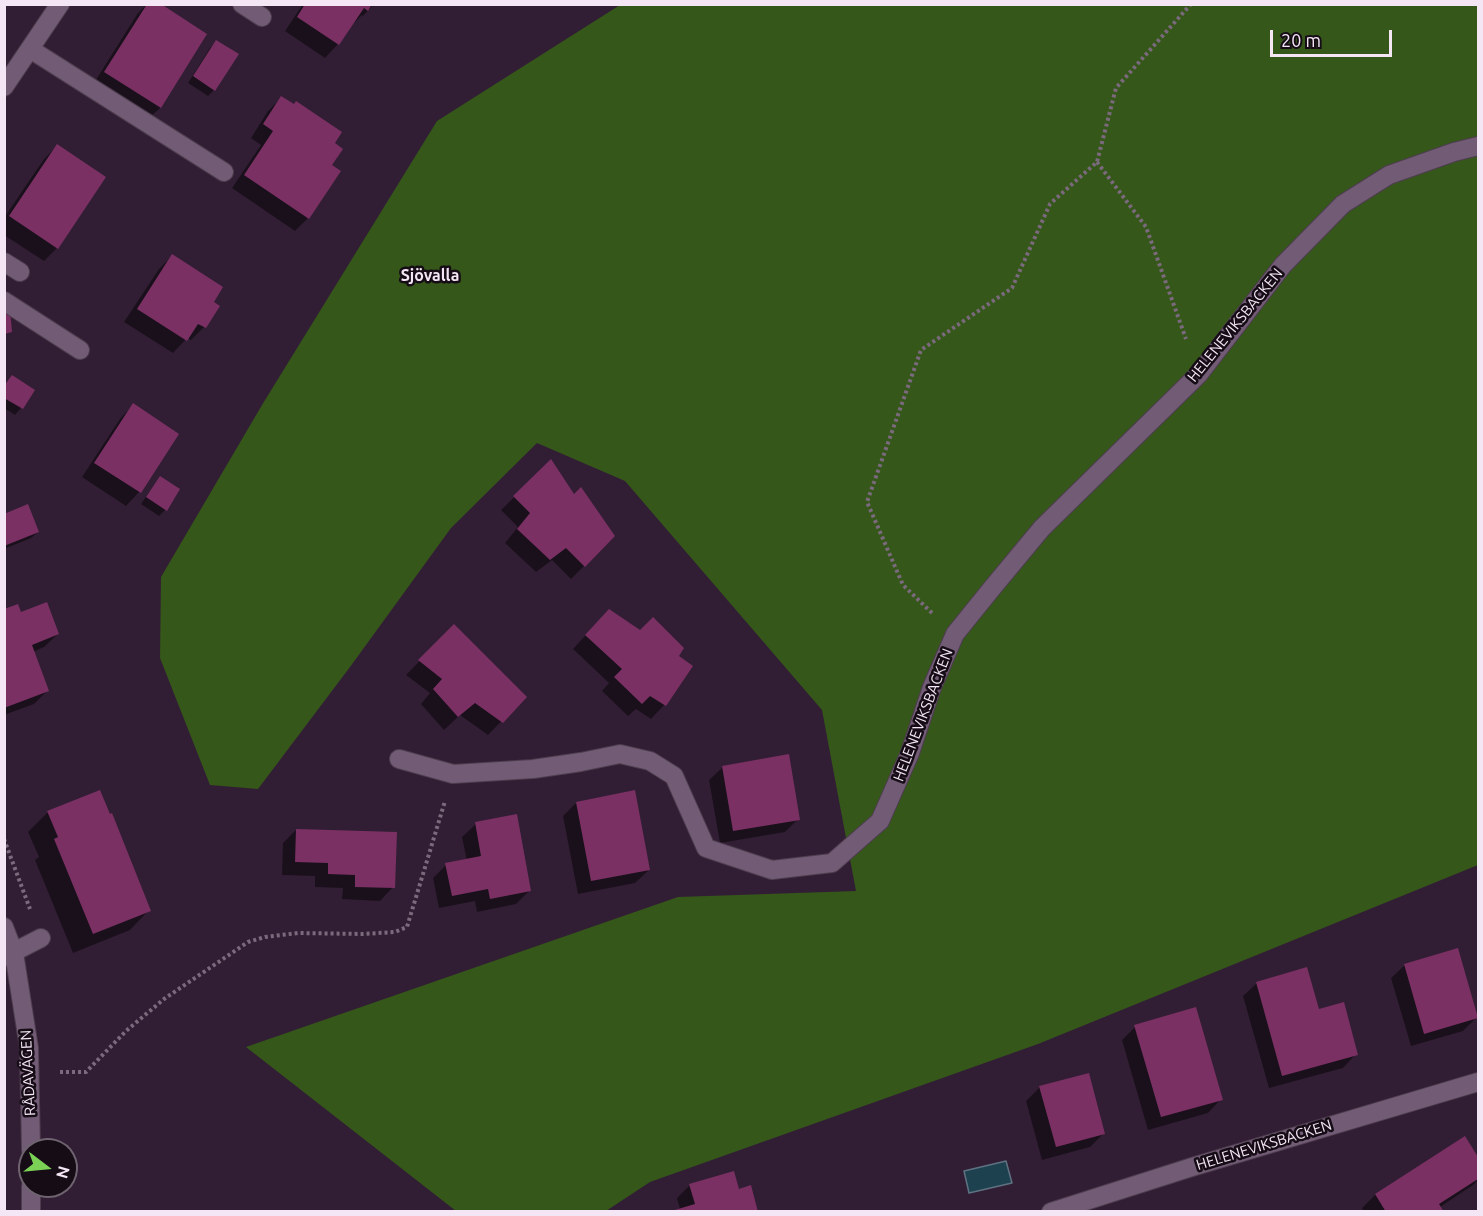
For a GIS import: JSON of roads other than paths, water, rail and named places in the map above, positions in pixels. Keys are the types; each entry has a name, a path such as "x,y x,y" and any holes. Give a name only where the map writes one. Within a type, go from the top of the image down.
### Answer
{"street":[{"path":"4,87 60,4"},
{"path":"242,4 262,17"},
{"path":"30,49 224,172"},
{"name":"HELENEVIKSBACKEN","path":"399,759 453,774 533,769 620,754 650,761 674,776 706,848 772,870 832,863 880,821 910,753 932,687 955,634 1042,528 1199,374 1283,265 1343,204 1389,175 1454,152 1479,146"},
{"path":"4,301 80,350"},
{"name":"RÅDAVÄGEN","path":"4,927 29,1048 32,1138"},
{"path":"9,955 41,938"},
{"name":"HELENEVIKSBACKEN","path":"1051,1212 1192,1167 1479,1082"}],"water":[{"path":"1006,1161 1012,1183 969,1193 964,1171"}],"district":[{"name":"Sjövalla","path":"430,276"}]}
